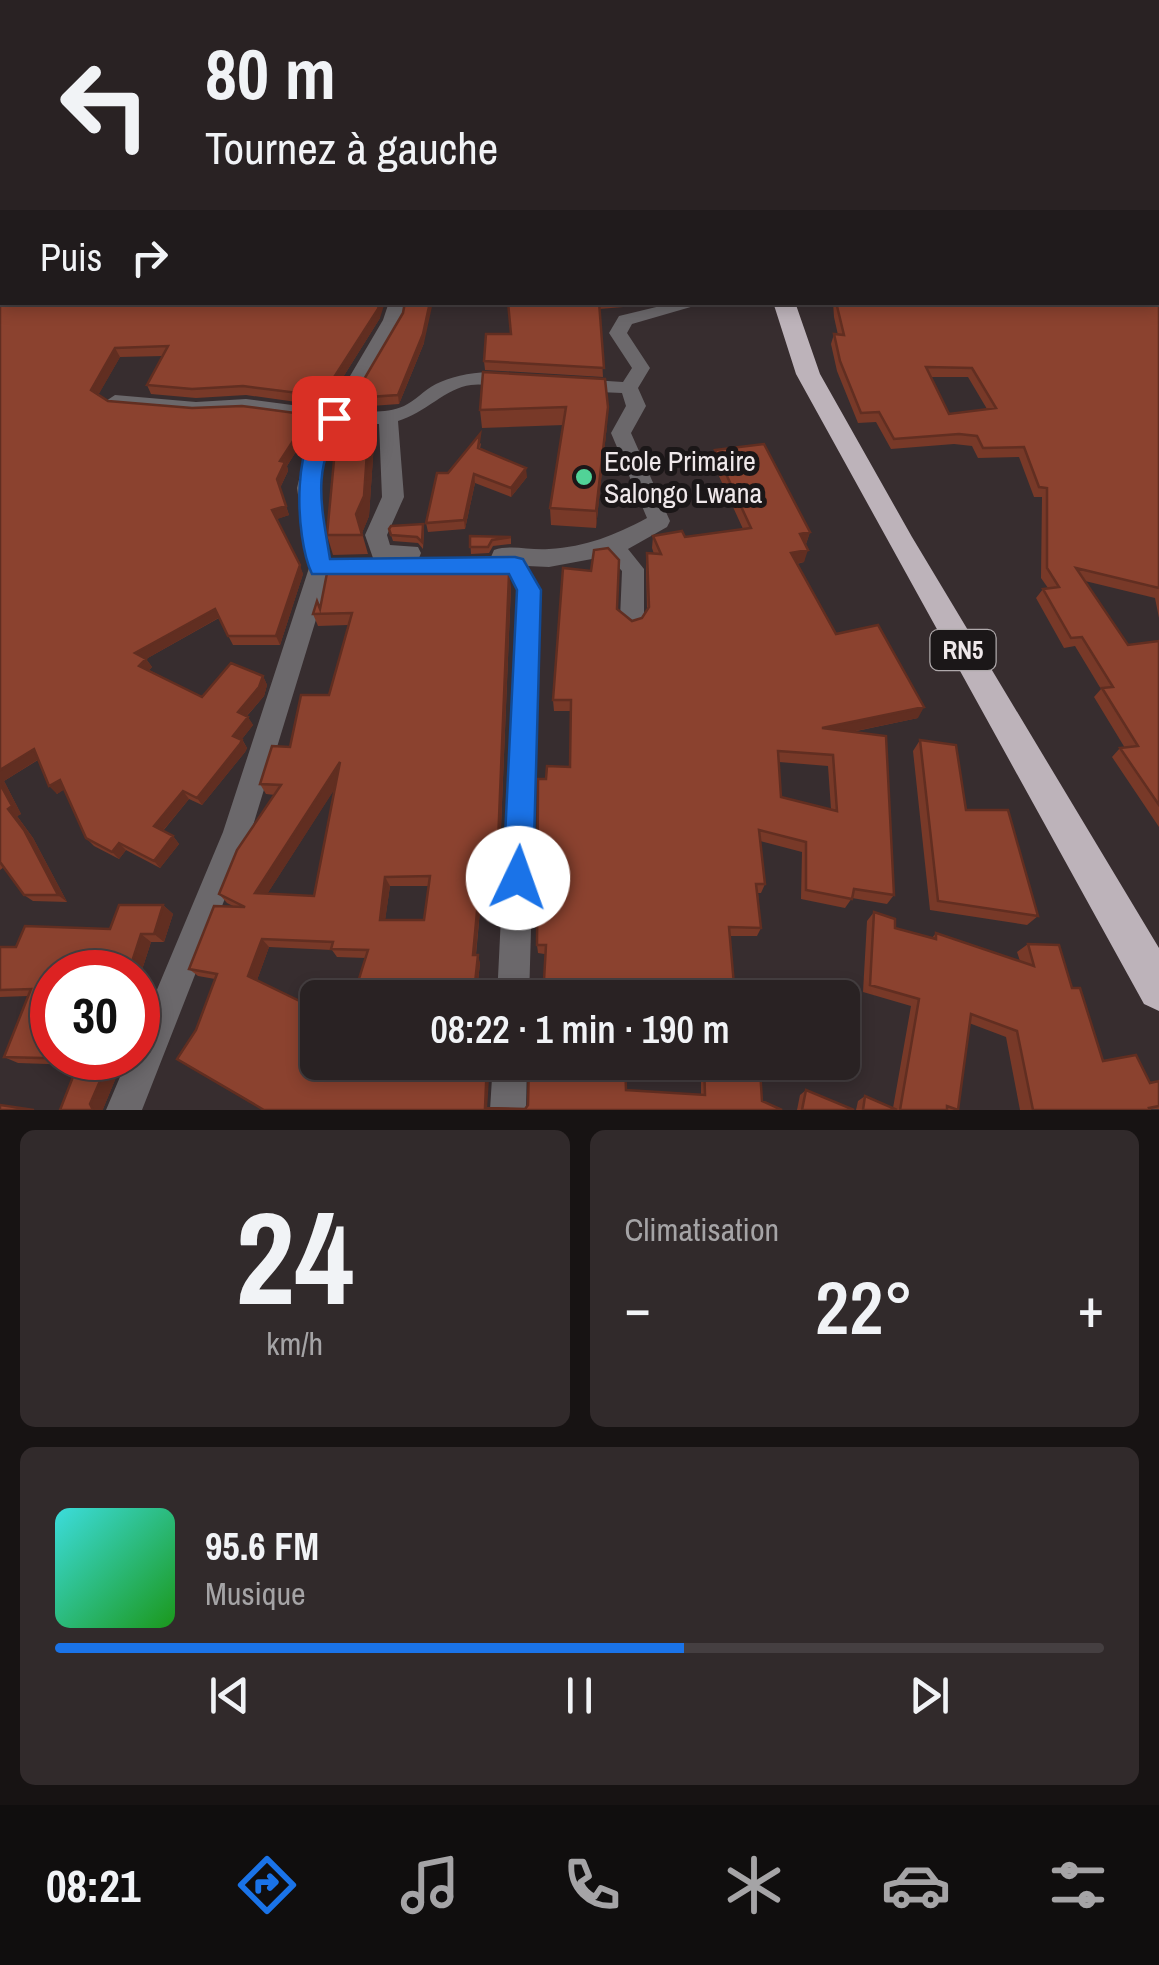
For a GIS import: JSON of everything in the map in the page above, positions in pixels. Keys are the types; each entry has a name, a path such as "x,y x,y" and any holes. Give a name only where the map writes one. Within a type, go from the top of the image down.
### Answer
{"highway":[{"name":"RN5","path":"785,305 818,391 1159,989"}],"street":[{"path":"124,1110 237,832 320,568 308,488 319,439 392,320 395,305"},
{"path":"388,418 394,496 376,535 381,553 548,558 613,547 659,521 621,432 636,406 630,388 640,368 618,332 624,320 687,305"},
{"path":"115,400 196,408 246,405 334,418 388,418 414,410 441,389 468,378 522,382"},
{"path":"558,384 630,388"},
{"path":"613,547 633,569 632,618"},
{"path":"320,568 515,566 529,590 514,980"},
{"path":"508,1110 509,1080"}],"building":[{"path":"0,305 379,305 322,396 243,386 192,389 147,385 168,346 115,348 91,390 108,401 192,408 242,406 310,415 280,461 285,462 277,479 286,506 272,510 300,565 276,636 228,636 215,609 135,653 146,659 139,666 202,697 231,663 263,676 238,712 248,717 233,736 242,740 240,744 197,798 183,791 154,826 173,836 154,861 119,843 112,852 86,838 60,780 49,786 34,749 0,770"},
{"path":"404,305 429,305 423,334 398,395 353,398"},
{"path":"508,305 599,305 604,368 484,361 486,334 511,334"},
{"path":"837,305 1159,305 1159,588 1076,568 1128,645 1159,641 1159,805 1120,748 1138,746 1102,688 1113,687 1082,637 1071,638 1043,589 1059,587 1047,568 1047,488 1039,487 1024,447 983,448 977,436 959,434 894,439 879,412 861,413 840,361 834,334 844,335","holes":["926,367 972,368 996,408 949,414"]},
{"path":"483,372 605,379 608,407 596,511 550,508 566,407 480,410"},
{"path":"339,407 370,408 364,496 356,514 362,535 327,535"},
{"path":"480,434 478,448 526,468 511,488 474,474 464,520 426,523 437,473 448,473"},
{"path":"764,444 810,532 800,534 808,550 791,553 836,634 878,625 924,707 822,728 886,736 894,895 854,889 852,899 806,890 806,842 759,830 765,884 756,884 761,928 729,927 734,980 544,980 546,945 537,945 538,779 546,779 547,766 570,767 571,700 553,700 563,568 591,571 594,550 608,548 619,560 617,609 632,621 642,618 649,607 647,553 661,554 653,536 682,531 685,537 751,528 715,450","holes":["778,751 833,755 837,811 781,797"]},
{"path":"423,524 422,542 417,537 391,535 389,529 391,526"},
{"path":"470,536 511,537 492,540 488,547 470,547"},
{"path":"505,566 509,574 497,867 481,868 473,955 478,955 475,980 359,980 368,950 331,949 333,942 262,939 248,976 300,1001 300,1080 486,1080 485,1108 525,1109 529,1080 626,1080 626,1090 705,1095 705,1080 761,1080 762,1101 782,1110 264,1110 177,1059 196,1030 217,974 189,969 214,906 245,907 219,894 237,850 281,785 260,784 272,746 290,747 301,695 329,695 352,613 313,614 317,601 320,609 328,568","holes":["340,762 314,896 255,893","430,876 424,920 380,920 385,877"]},
{"path":"920,740 956,745 966,810 1008,810 1038,916 938,901"},
{"path":"0,784 12,806 8,809 24,830 58,895 24,895 0,862"},
{"path":"119,905 163,905 154,934 141,934 136,950 30,950 30,989 0,990 0,947 16,947 25,926 110,929"},
{"path":"874,912 895,919 895,928 936,939 936,933 1034,966 1028,944 1059,945 1072,988 1080,988 1103,1061 1136,1055 1150,1083 1159,1081 1159,1106 1150,1110 1033,1110 1017,1031 971,1014 958,1110 947,1106 947,1110 900,1110 919,999 870,985"},
{"path":"30,992 30,1058 4,1057"},
{"path":"72,1080 100,1080 90,1104 93,1110 60,1110"},
{"path":"806,1090 854,1110 802,1110"},
{"path":"865,1096 897,1110 863,1110"},
{"path":"0,1105 34,1110 0,1110"}],"place":[{"name":"Ecole Primaire Salongo Lwana","path":"584,477"}],"route":[{"path":"334,418 319,439 308,488 320,568 515,566 529,590 518,878"}]}
